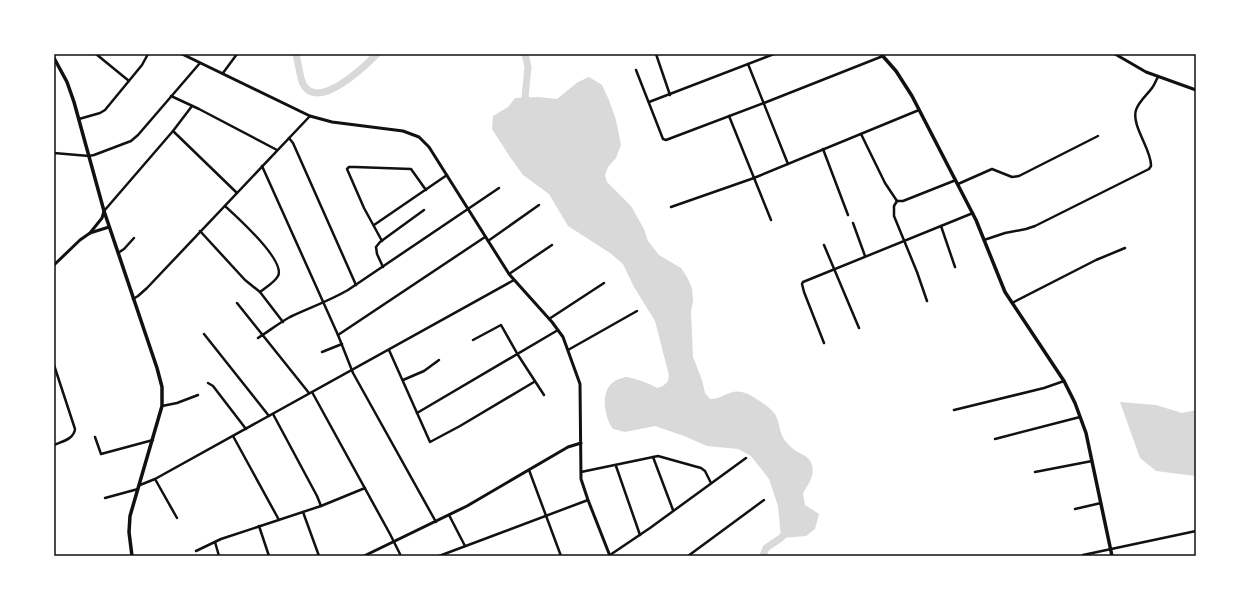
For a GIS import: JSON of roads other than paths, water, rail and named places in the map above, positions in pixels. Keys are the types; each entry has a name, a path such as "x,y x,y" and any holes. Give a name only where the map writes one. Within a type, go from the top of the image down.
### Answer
{"main road":[{"path":"882,55 901,78 920,110 973,214 998,276 1012,303 1064,381 1081,417 1086,433 1112,556"},
{"path":"54,58 67,82 74,102 109,227 161,380 163,394 162,406 154,440 130,521 129,538 132,556"}],"street":[{"path":"96,54 129,81"},
{"path":"79,119 105,110 144,62 148,54"},
{"path":"184,54 310,116 332,122 403,131 414,135 429,147 509,274 564,337 580,384 581,479 610,556 746,458"},
{"path":"223,73 237,54"},
{"path":"656,54 670,94"},
{"path":"649,102 774,54"},
{"path":"1115,54 1158,77 1196,90"},
{"path":"636,70 662,139 666,140 764,104 882,55"},
{"path":"54,153 89,156 130,141 138,135 200,62"},
{"path":"748,64 788,164"},
{"path":"984,240 1035,226 1149,169 1151,166 1150,159 1138,125 1136,111 1143,99 1153,87 1158,77"},
{"path":"170,96 277,150"},
{"path":"90,233 102,218 104,211 173,131 192,106"},
{"path":"671,207 754,178 920,110"},
{"path":"133,299 138,296 310,116"},
{"path":"729,116 771,220"},
{"path":"173,131 237,193"},
{"path":"861,134 885,183 897,201"},
{"path":"958,184 992,169 1012,177 1019,176 1098,136"},
{"path":"289,138 293,143 356,285"},
{"path":"823,149 848,216"},
{"path":"262,166 342,344 352,370 436,522"},
{"path":"382,240 364,208 347,169 349,167 411,169 426,190"},
{"path":"374,225 447,175"},
{"path":"897,201 903,201 956,180"},
{"path":"258,338 282,322 340,295 499,188"},
{"path":"897,201 894,206 893,213 917,272 926,301"},
{"path":"488,241 539,204"},
{"path":"225,206 262,244 276,262 279,272 278,276 260,292"},
{"path":"383,266 375,249 377,244 424,210"},
{"path":"824,343 810,311 802,284 803,282 973,214"},
{"path":"853,223 865,256"},
{"path":"941,226 955,267"},
{"path":"54,265 80,240 90,233 109,227"},
{"path":"200,231 245,280 260,292 282,322"},
{"path":"338,335 485,236"},
{"path":"118,253 134,238"},
{"path":"824,245 858,328"},
{"path":"509,274 552,246"},
{"path":"1012,303 1096,260 1125,248"},
{"path":"105,498 140,487 514,280"},
{"path":"549,319 604,283"},
{"path":"237,303 310,393 365,488 401,556"},
{"path":"568,350 638,311"},
{"path":"473,340 501,325 534,382 544,395"},
{"path":"416,413 518,355 558,330"},
{"path":"204,334 269,416"},
{"path":"322,352 342,344"},
{"path":"389,350 430,442 534,382"},
{"path":"403,380 424,371 439,360"},
{"path":"54,445 71,438 75,432 73,420 55,367"},
{"path":"954,410 1044,388 1064,381"},
{"path":"208,382 213,386 246,429"},
{"path":"162,406 177,403 198,395"},
{"path":"273,414 321,506"},
{"path":"995,439 1081,417"},
{"path":"233,436 279,520"},
{"path":"95,437 101,454 154,440"},
{"path":"364,556 436,522 568,447 581,443"},
{"path":"580,472 616,466 653,457 663,457 701,468 711,483"},
{"path":"653,457 672,510"},
{"path":"1035,472 1092,461"},
{"path":"616,466 640,535"},
{"path":"529,470 561,556"},
{"path":"155,479 177,518"},
{"path":"196,552 214,542 321,506 365,488"},
{"path":"439,556 588,500"},
{"path":"688,556 764,500"},
{"path":"1075,509 1101,503"},
{"path":"303,512 320,556"},
{"path":"449,515 465,546"},
{"path":"259,526 269,556"},
{"path":"1082,555 1196,531"},
{"path":"214,542 220,556"}],"waterway":[{"path":"296,54 303,84 310,91 319,93 330,90 341,84 377,54"},
{"path":"525,54 528,67 525,97 531,105"},
{"path":"763,556 766,548 781,538 787,531"}]}
